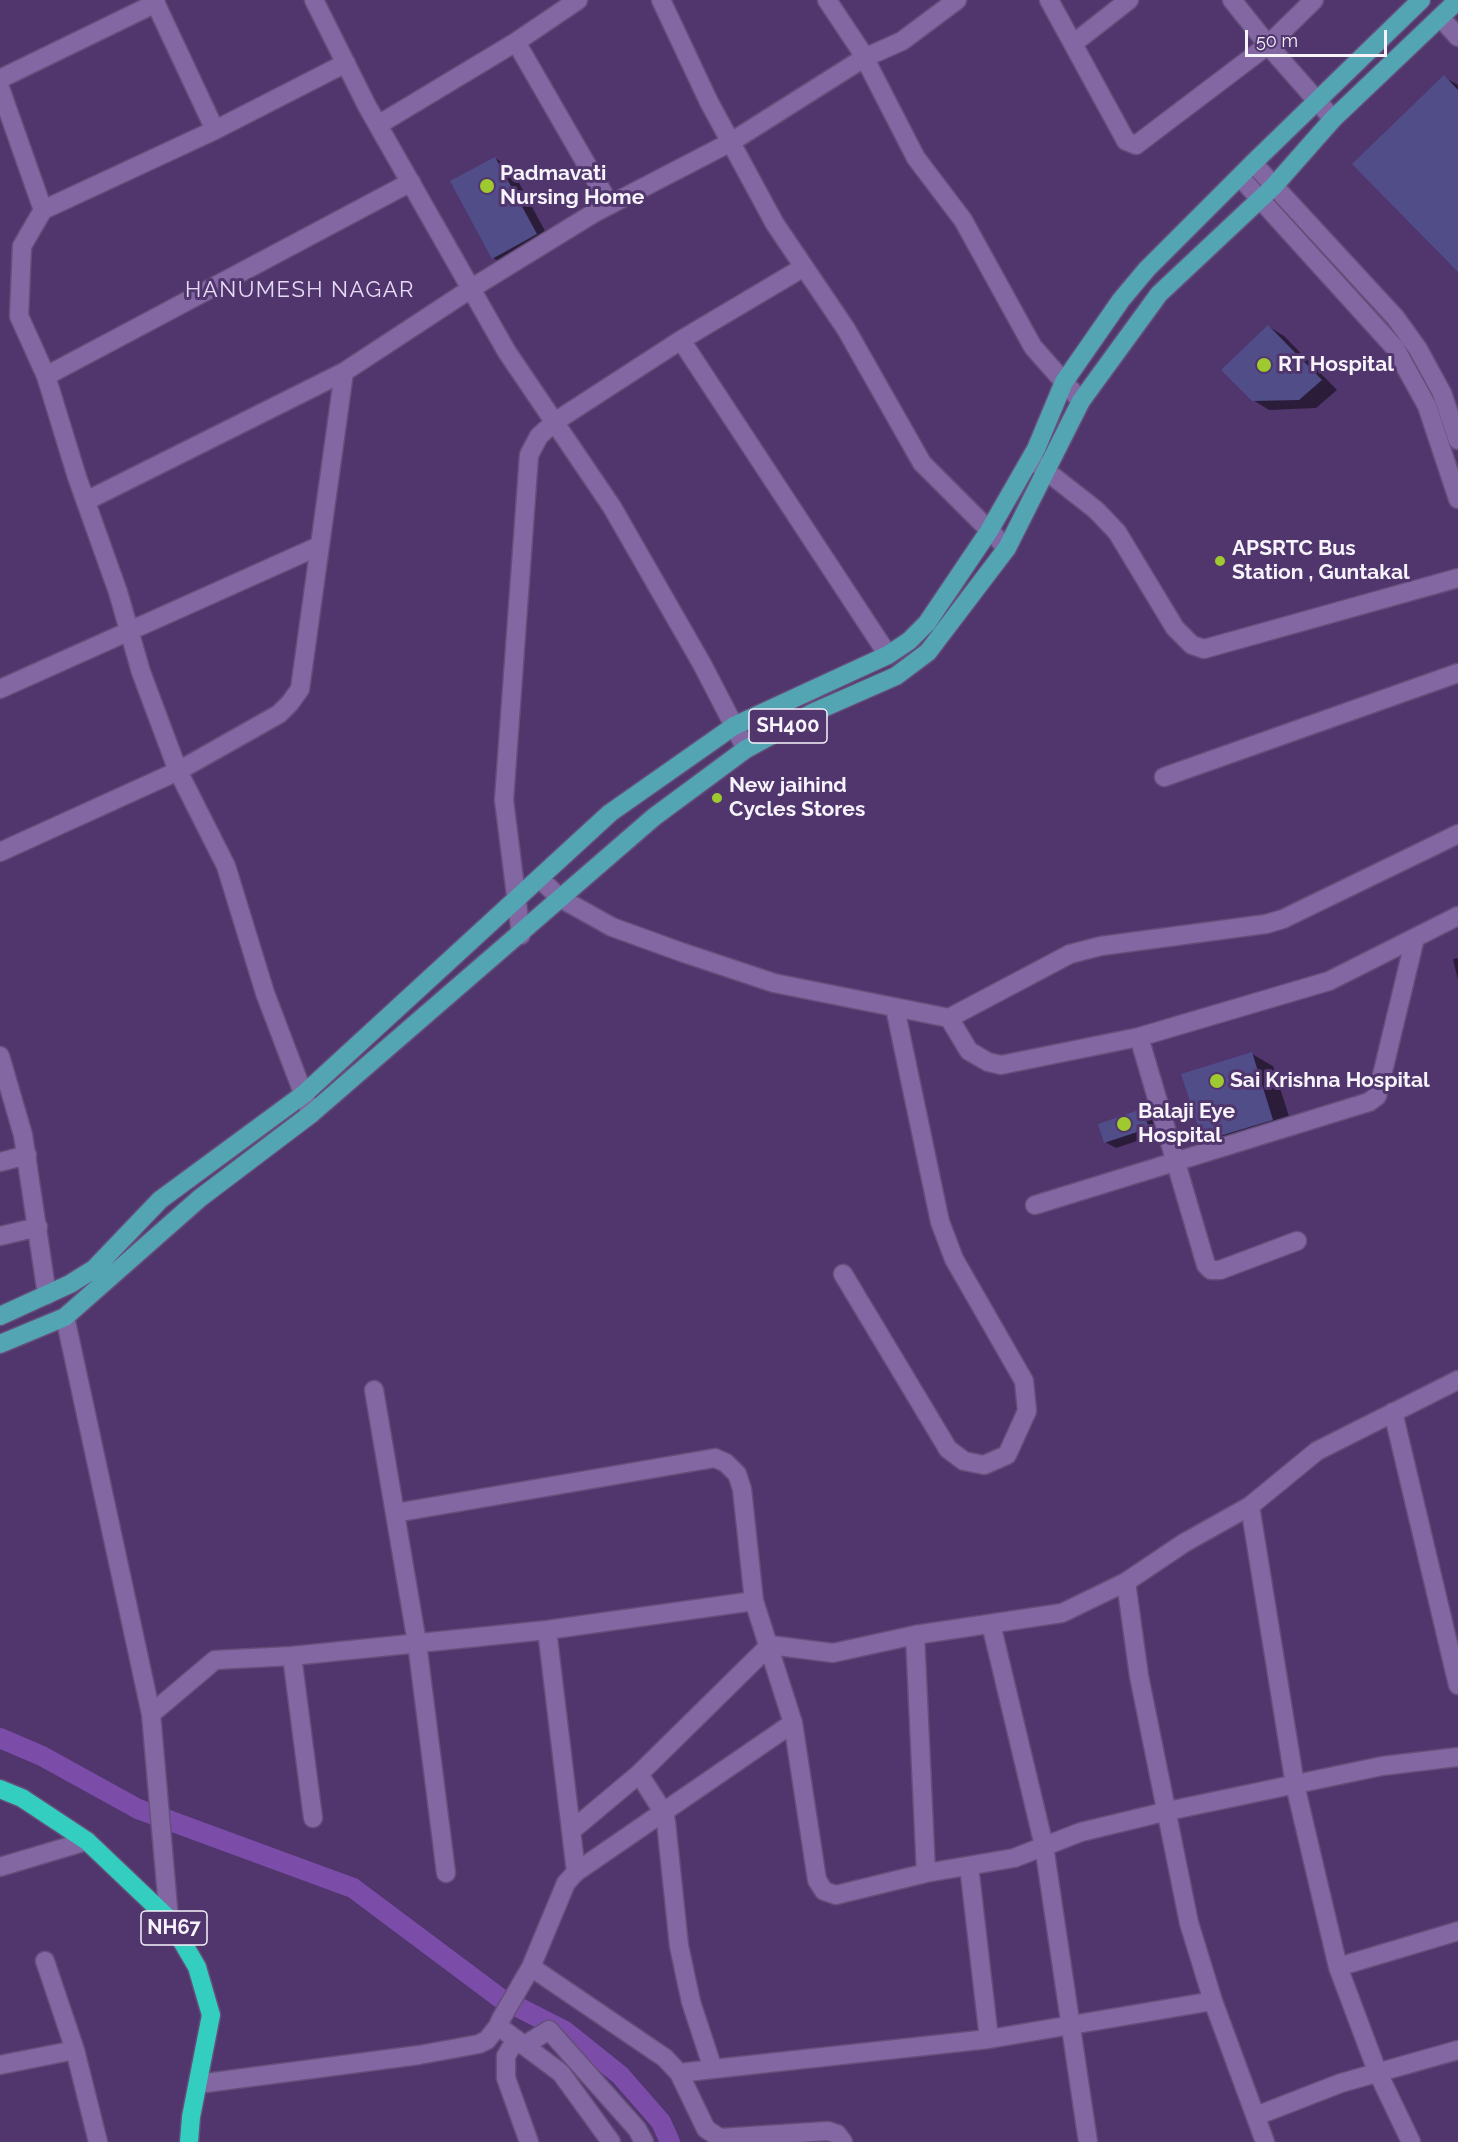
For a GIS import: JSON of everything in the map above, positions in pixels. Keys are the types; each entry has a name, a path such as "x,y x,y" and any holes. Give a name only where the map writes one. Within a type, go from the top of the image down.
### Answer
{"highway":[{"name":"NH67","path":"0,1789 22,1798 87,1841 169,1919 197,1967 211,2015 189,2142"}],"main road":[{"name":"SH400","path":"0,1316 47,1295 93,1269 160,1200 304,1094 610,813 734,726 888,655 909,641 927,623 989,531 1030,459 1064,382 1121,300 1147,270 1253,163 1421,0"},
{"name":"SH400","path":"0,1344 65,1317 193,1204 311,1114 521,935 654,817 746,750 814,712 896,675 928,652 1007,549 1081,401 1160,294 1266,193 1333,119 1458,0"}],"street":[{"path":"314,0 378,125 507,352 556,421 612,507 746,750"},
{"path":"378,125 516,42 579,0"},
{"path":"661,0 731,142 775,224 846,329 922,463 1007,549"},
{"path":"827,0 864,58 916,158 963,220 1033,347 1081,401"},
{"path":"86,501 344,372 472,288 610,205 731,142 864,58 902,41 957,0"},
{"path":"1049,0 1126,141 1136,145 1268,45 1314,0"},
{"path":"1074,43 1129,0"},
{"path":"1232,0 1333,119"},
{"path":"0,79 155,1 215,130"},
{"path":"1440,17 1458,37"},
{"path":"516,42 610,205"},
{"path":"311,1114 265,993 226,866 178,771 141,672 46,376 18,316 22,246 42,210 215,130 346,63"},
{"path":"0,88 4,110 42,210"},
{"path":"1253,163 1266,193 1395,348 1427,406 1458,499"},
{"path":"1240,177 1266,193 1395,317 1418,349 1442,393 1458,440"},
{"path":"46,376 411,182"},
{"path":"521,935 504,800 529,455 539,436 556,421 681,340 804,267"},
{"path":"681,340 888,655"},
{"path":"0,852 178,771 279,714 300,689 344,372"},
{"path":"1030,459 1096,510 1117,532 1175,628 1192,645 1204,649 1458,578"},
{"path":"0,689 319,546"},
{"path":"1164,777 1458,673"},
{"path":"540,879 560,898 612,927 691,956 774,983 949,1018 1070,954 1101,946 1266,924 1283,919 1458,834"},
{"path":"949,1018 969,1052 988,1062 1001,1065 1139,1037 1329,981 1458,916"},
{"path":"1035,1204 1370,1102 1377,1096 1415,938"},
{"path":"843,1274 948,1449 964,1461 984,1465 1007,1455 1027,1411 1024,1381 954,1259 940,1222 895,1008"},
{"path":"1139,1037 1206,1265 1211,1270 1220,1270 1297,1241"},
{"path":"0,1056 19,1117 27,1155 47,1295"},
{"path":"0,1162 27,1155"},
{"path":"0,1236 38,1227"},
{"path":"65,1317 151,1714 169,1919"},
{"path":"770,1645 832,1653 915,1635 1062,1613 1126,1582 1184,1543 1250,1506 1317,1451 1458,1380"},
{"path":"374,1390 417,1643 446,1873"},
{"path":"1393,1412 1458,1686"},
{"path":"395,1513 715,1458 726,1463 737,1474 742,1489 754,1601 770,1645 793,1723 817,1880 824,1891 836,1895 926,1874 1014,1858 1082,1832 1168,1811 1382,1766 1458,1757"},
{"path":"1250,1506 1295,1785 1338,1967 1377,2071 1411,2142"},
{"path":"1126,1582 1139,1676 1190,1923 1213,2001 1265,2142"},
{"path":"151,1714 214,1660 292,1656 547,1630 754,1601"},
{"path":"991,1624 1044,1846 1088,2142"},
{"path":"547,1630 576,1872"},
{"path":"915,1635 926,1874"},
{"path":"571,1831 639,1774 770,1645"},
{"path":"292,1656 313,1818"},
{"path":"198,2084 419,2055 478,2044 487,2040 531,1967 566,1883 576,1872 793,1723"},
{"path":"639,1774 664,1813 679,1946 691,2002 714,2069"},
{"path":"0,1867 87,1841"},
{"path":"969,1866 989,2040"},
{"path":"1338,1967 1458,1931"},
{"path":"45,1961 75,2050 98,2142"},
{"path":"531,1967 665,2058 679,2073 711,2134 720,2138 828,2131 837,2134 843,2142"},
{"path":"679,2073 989,2040 1213,2001"},
{"path":"499,2023 561,2073 611,2142"},
{"path":"529,2142 506,2078 506,2056 521,2042 549,2030 638,2129 644,2142"},
{"path":"0,2065 75,2050"},
{"path":"1256,2116 1377,2071 1458,2050"}],"building":[{"path":"1444,75 1458,90 1458,272 1352,164"},
{"path":"495,157 537,234 492,259 450,181"},
{"path":"1268,325 1322,380 1299,400 1252,401 1221,370"},
{"path":"1252,1052 1273,1120 1203,1141 1181,1074"},
{"path":"1142,1109 1149,1128 1104,1143 1098,1124"}],"waterway":[{"path":"0,1738 42,1756 138,1809 353,1888 500,1998 565,2031 620,2075 661,2122 670,2142"}],"place":[{"name":"Padmavati Nursing Home","path":"487,186"},
{"name":"RT Hospital","path":"1264,365"},
{"name":"APSRTC Bus Station , Guntakal","path":"1220,561"},
{"name":"New jaihind Cycles Stores","path":"717,798"},
{"name":"Sai Krishna Hospital","path":"1217,1081"},
{"name":"Balaji Eye Hospital","path":"1124,1124"}],"district":[{"name":"HANUMESH NAGAR","path":"300,290"}]}
